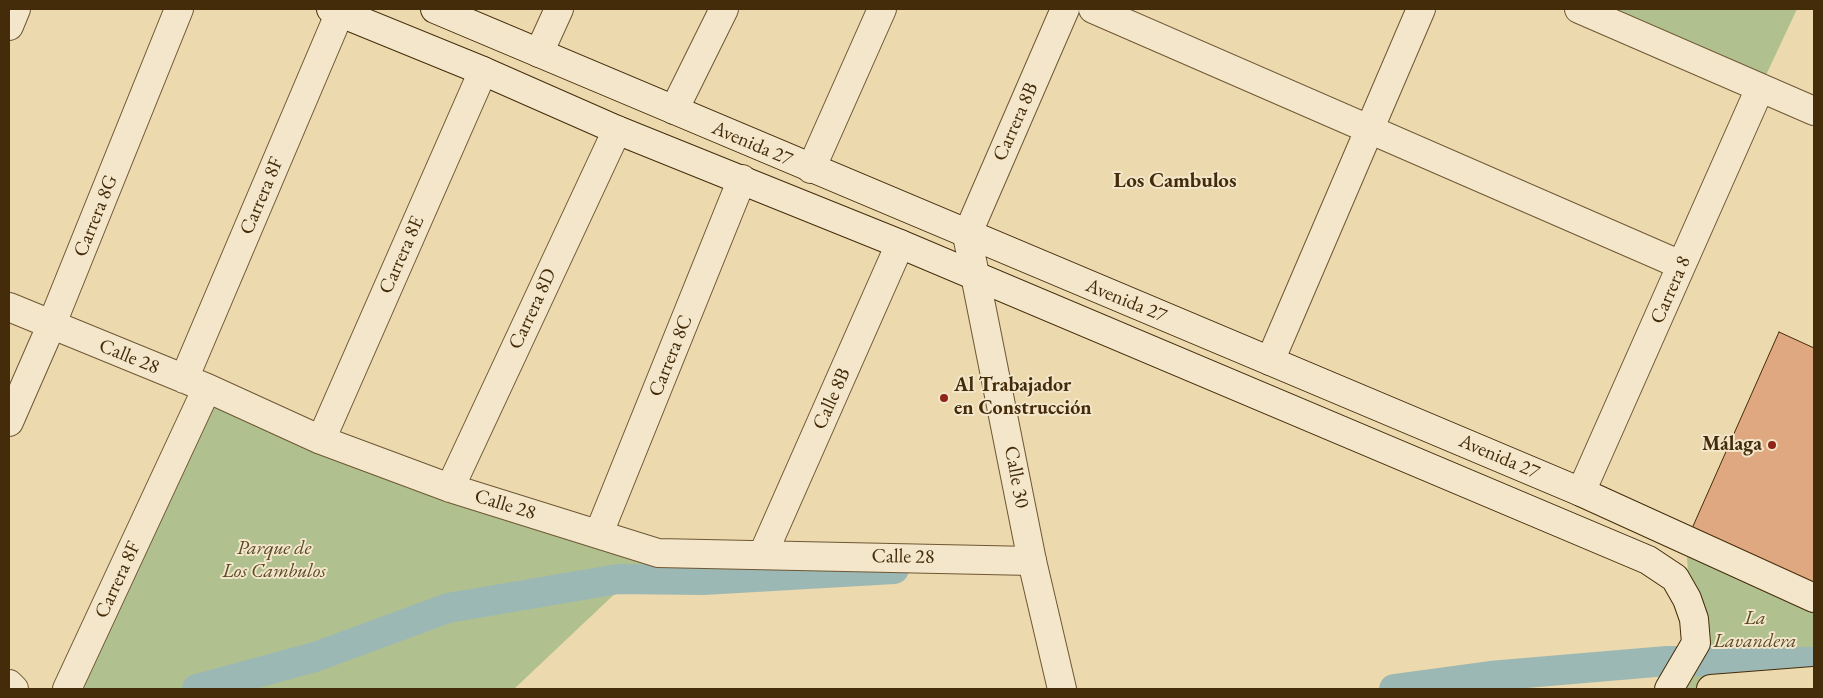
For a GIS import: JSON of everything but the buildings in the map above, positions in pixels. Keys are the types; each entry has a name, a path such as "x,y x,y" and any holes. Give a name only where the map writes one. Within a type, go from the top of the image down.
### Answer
{"main road":[{"path":"1711,689 1814,681"}],"street":[{"path":"9,26 16,9"},
{"name":"Carrera 8G","path":"9,422 51,326 179,9"},
{"name":"Avenida 27","path":"435,9 967,235 1582,492 1814,598"},
{"path":"539,53 559,9"},
{"path":"674,110 724,9"},
{"path":"811,169 882,9"},
{"name":"Carrera 8B","path":"967,235 1065,9"},
{"path":"1093,9 1682,265"},
{"path":"1270,360 1421,9"},
{"path":"1579,9 1814,112"},
{"name":"Avenida 27","path":"336,11 483,71 617,130 900,244 1648,560 1675,578 1694,618 1691,652 1669,689"},
{"name":"Carrera 8F","path":"67,689 195,384 336,11"},
{"name":"Carrera 8E","path":"321,440 483,71"},
{"name":"Carrera 8","path":"1582,492 1760,88"},
{"name":"Carrera 8D","path":"450,488 617,130"},
{"name":"Carrera 8C","path":"599,533 742,179"},
{"name":"Calle 30","path":"967,235 977,277 1032,560 1062,689"},
{"name":"Calle 8B","path":"763,554 900,244"},
{"name":"Calle 28","path":"9,307 195,384 321,440 450,488 658,553 1032,560"},
{"path":"9,684 14,689"}],"green space":[{"path":"1579,9 1797,9 1760,88"},
{"name":"Parque de Los Cambulos","path":"208,393 658,553 514,689 73,689"},
{"name":"La Lavandera","path":"1686,542 1814,598 1814,681 1711,689 1669,689 1699,647 1689,587"}],"waterway":[{"path":"197,689 315,657 448,608 618,579 703,580 894,569"},
{"path":"1394,689 1490,676 1667,661 1814,662"}],"place":[{"name":"Al Trabajador en Construcción","path":"944,398"},
{"name":"Málaga","path":"1772,445"}],"district":[{"name":"Los Cambulos","path":"1175,181"}]}
